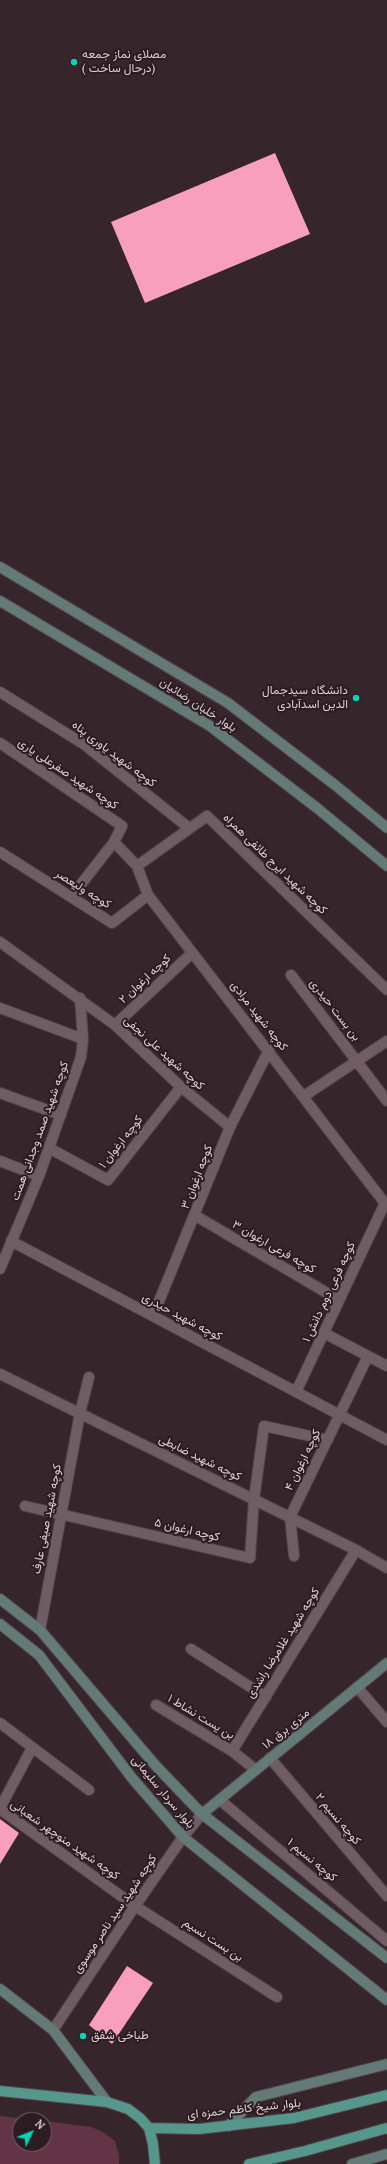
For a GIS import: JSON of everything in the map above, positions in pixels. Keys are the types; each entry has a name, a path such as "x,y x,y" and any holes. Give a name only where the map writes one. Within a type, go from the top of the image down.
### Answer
{"main road":[{"name":"بلوار خلبان رضائیان","path":"0,567 228,703 335,785 387,828"},
{"name":"بلوار خلبان رضائیان","path":"0,601 210,726 317,808 387,866"},
{"name":"بلوار سردار سلیمانی","path":"0,1599 40,1630 156,1766 202,1814 387,1958"},
{"name":"بلوار سردار سلیمانی","path":"0,1624 39,1655 132,1778 183,1837 387,2000"},
{"name":"۱۸ متری برق","path":"202,1814 387,1663"},
{"path":"0,1989 53,2030 107,2102"},
{"path":"228,2126 256,2097 387,2064"},
{"path":"0,2091 107,2102 128,2109 140,2118 149,2128 153,2144 155,2164"},
{"name":"بلوار شیخ کاظم حمزه ای","path":"149,2128 199,2129 294,2118 387,2094"},
{"path":"249,2164 263,2163 387,2128"},
{"path":"352,2164 387,2154"}],"street":[{"name":"کوچه شهید یاوری پناه","path":"0,692 85,744 189,828"},
{"name":"کوچه شهید صفرعلی یاری","path":"0,743 122,826 114,842"},
{"name":"کوچه شهید ایرج طائفی همراه","path":"137,866 206,816 387,990"},
{"name":"کوچه شهید مرادی","path":"114,842 137,866 148,895 269,1050 386,1205"},
{"path":"71,897 114,842"},
{"name":"کوچه ولیعصر","path":"0,852 112,923 148,895"},
{"name":"کوچه شهید علی نجفی","path":"0,942 80,998 115,1025 181,1087 230,1127"},
{"name":"کوچه ارغوان ۲","path":"115,1025 192,953"},
{"name":"بن بست حیدری","path":"291,975 387,1101"},
{"name":"کوچه شهید صمد وجدانی همت","path":"0,1269 39,1176 81,1057 83,1038 80,998"},
{"path":"0,1008 83,1038"},
{"path":"304,1096 387,1041"},
{"name":"کوچه ارغوان ۳","path":"153,1316 196,1216 230,1127 269,1050"},
{"name":"کوچه ارغوان ۱","path":"49,1148 108,1180 181,1087"},
{"path":"0,1093 61,1115"},
{"path":"0,1161 39,1176"},
{"name":"کوچه فرعی دوم دانش ۱","path":"296,1392 386,1205"},
{"name":"کوچه فرعی ارغوان ۳","path":"196,1216 339,1300"},
{"name":"کوچه شهید حیدری","path":"11,1241 387,1440"},
{"path":"324,1333 387,1366"},
{"name":"کوچه ارغوان ۴","path":"290,1517 368,1356"},
{"name":"کوچه شهید ضابطی","path":"0,1374 356,1550 387,1568"},
{"name":"کوچه شهید صیفی عارف","path":"40,1630 80,1413 89,1377"},
{"path":"254,1499 264,1426 328,1440"},
{"name":"کوچه ارغوان ۵","path":"62,1514 250,1558 254,1499"},
{"path":"26,1506 62,1514"},
{"path":"290,1517 294,1556"},
{"name":"کوچه شهید غلامرضا راشدی","path":"232,1751 356,1550"},
{"path":"191,1649 266,1697"},
{"path":"357,1687 387,1722"},
{"name":"بن یست نشاط ۱","path":"156,1705 232,1751 256,1770"},
{"path":"0,1723 89,1790"},
{"path":"0,1809 32,1748"},
{"name":"کوچه نسیم ۲","path":"270,1758 387,1896"},
{"name":"کوچه نسیم ۱","path":"220,1800 387,1941"},
{"name":"کوچه شهید منوچهر شعبانی","path":"0,1809 136,1906"},
{"name":"کوچه شهید سید ناصر موسوی","path":"53,2030 183,1837 202,1814"},
{"name":"بن بست نسیم","path":"136,1906 277,1997"}],"shaded area":[{"path":"0,2116 12,2117 12,2152 52,2152 52,2122 91,2127 103,2132 115,2141 119,2155 119,2164 0,2164"}],"building":[{"path":"275,153 310,234 145,303 111,222"},
{"path":"0,1819 19,1833 0,1864"},
{"path":"127,1966 153,1983 112,2044 89,2025"}],"place":[{"name":"مصلای نماز جمعه ( درحال ساخت)","path":"74,62"},
{"name":"دانشگاه سیدجمال الدین اسدآبادی","path":"356,698"},
{"name":"طباخی شفق","path":"83,2036"}]}
